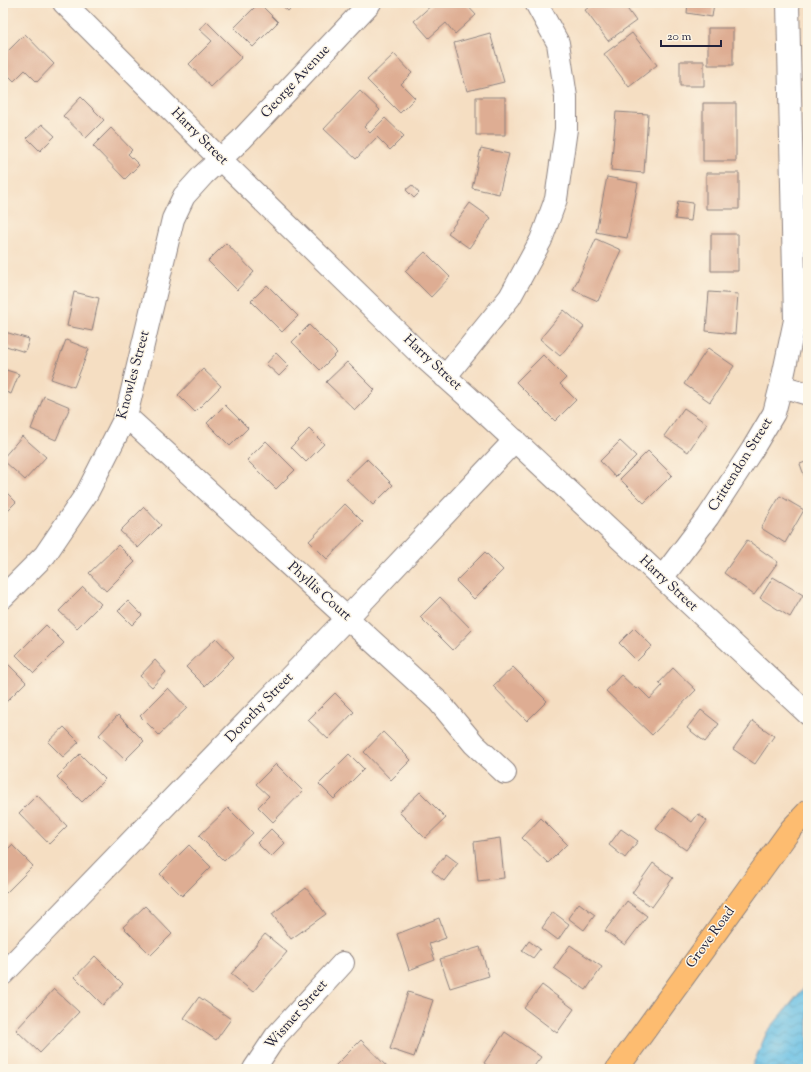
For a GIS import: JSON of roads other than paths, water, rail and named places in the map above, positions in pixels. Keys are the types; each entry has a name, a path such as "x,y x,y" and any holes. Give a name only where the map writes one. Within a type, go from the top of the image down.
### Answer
{"main road":[{"name":"Grove Road","path":"617,1069 786,835 808,811"}],"street":[{"name":"Harry Street","path":"64,3 220,159 415,349 515,440 808,714"},
{"name":"George Avenue","path":"220,159 241,140 370,3"},
{"path":"446,377 510,298 541,240 556,199 566,129 566,97 558,43 536,3"},
{"name":"Crittendon Street","path":"662,578 708,517 752,450 774,413 782,386 795,320 788,3"},
{"name":"Knowles Street","path":"3,597 45,555 87,493 126,416 173,219 184,196 220,159"},
{"path":"782,386 808,394"},
{"name":"Phyllis Court","path":"126,416 439,702 474,744 505,773"},
{"name":"Dorothy Street","path":"3,974 347,618 515,440"},
{"name":"Wismer Street","path":"254,1069 276,1036 343,963"}],"water":[{"path":"808,983 808,1069 751,1069 767,1032"}]}
